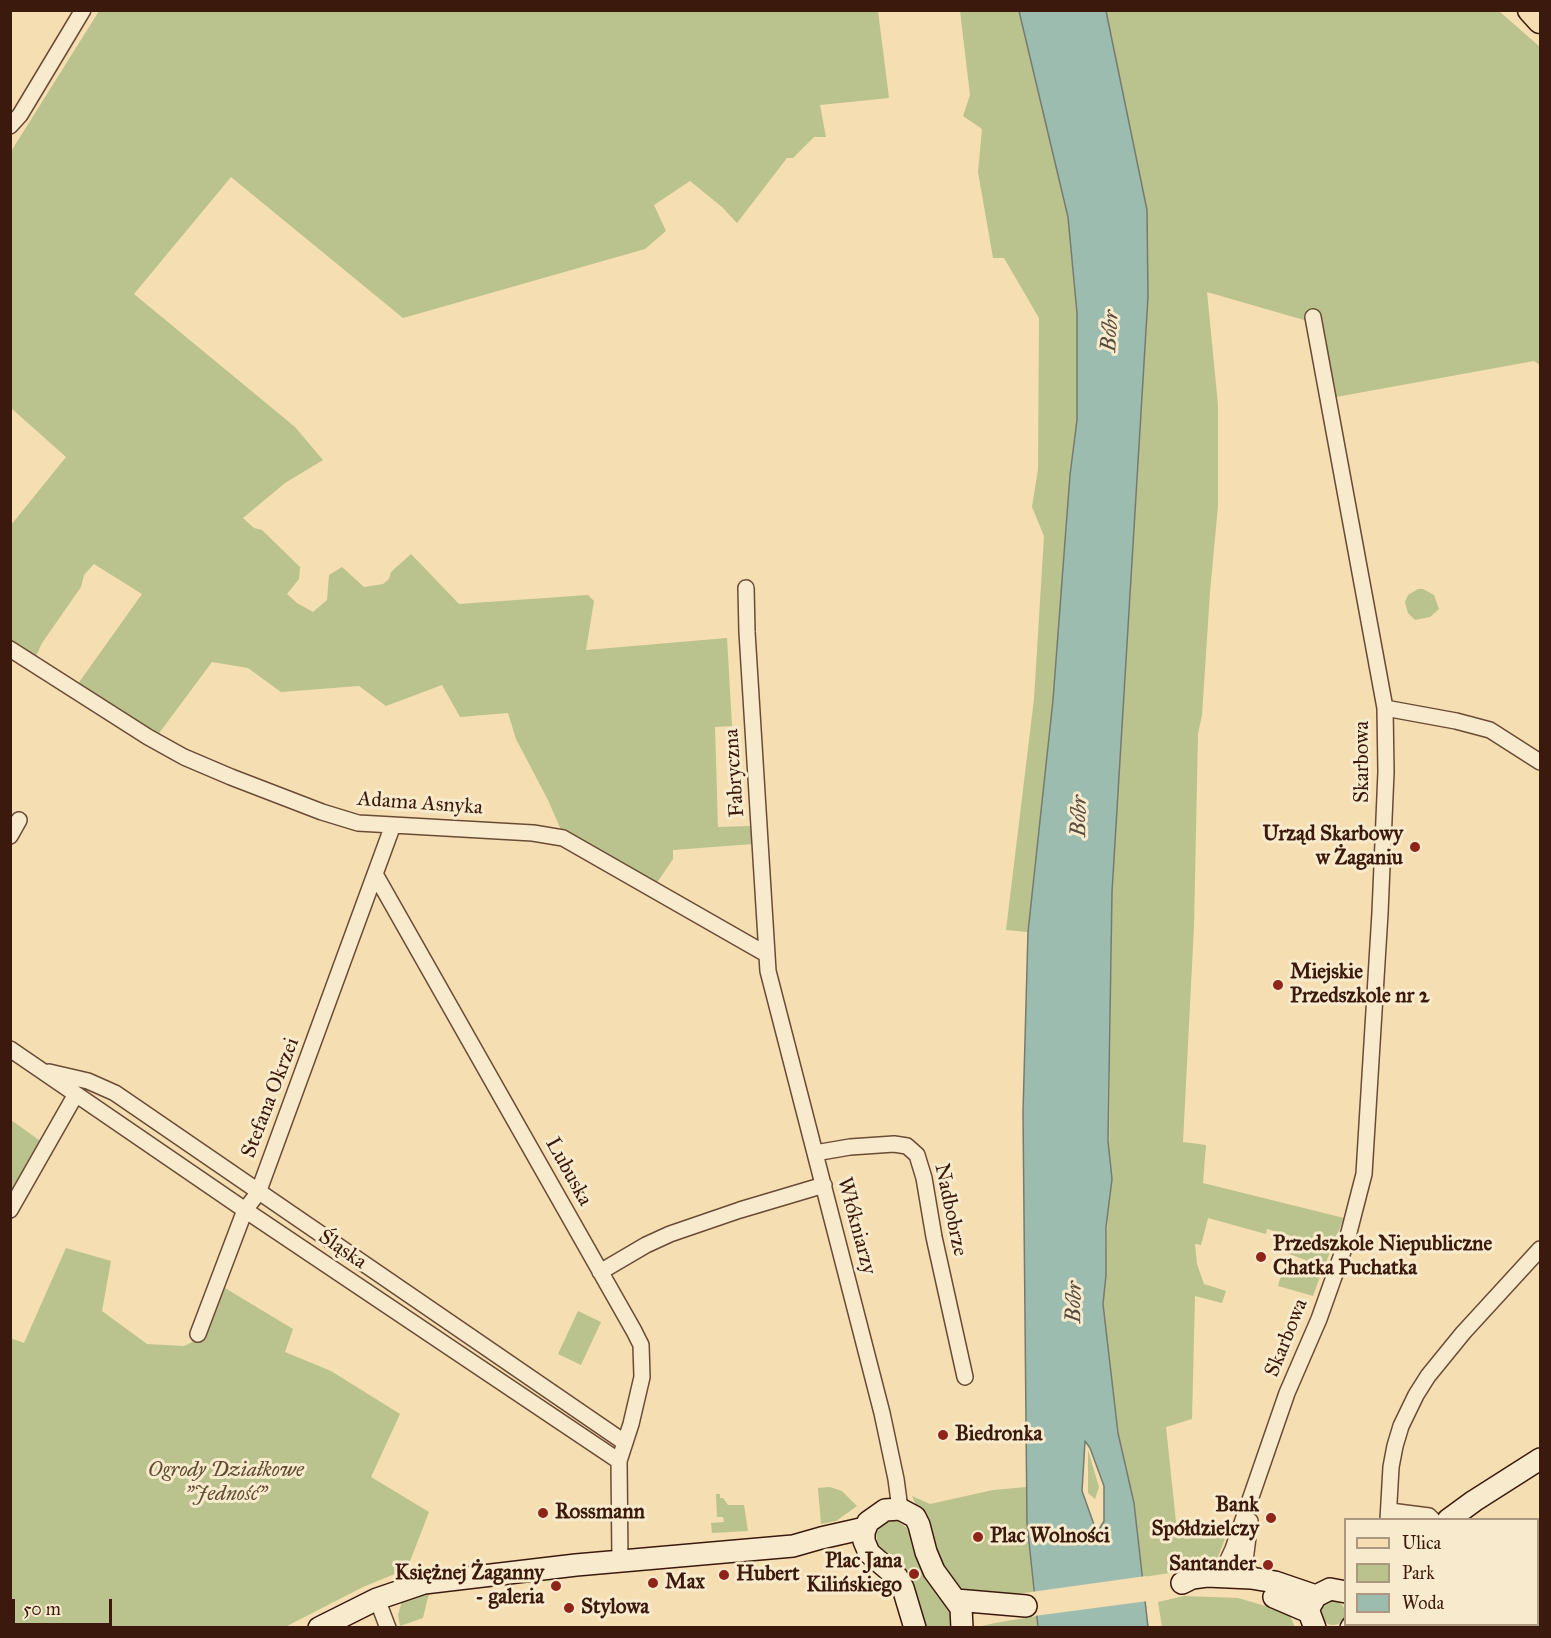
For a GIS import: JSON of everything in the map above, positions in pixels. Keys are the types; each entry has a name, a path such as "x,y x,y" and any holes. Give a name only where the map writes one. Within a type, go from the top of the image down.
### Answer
{"main road":[{"path":"1530,10 1540,21"},
{"path":"1451,1518 1540,1459"},
{"path":"869,1552 864,1541 866,1528 872,1518 885,1510 900,1509 915,1517 934,1571 960,1616"},
{"path":"319,1628 377,1599 409,1587 441,1580 793,1546 866,1528"},
{"path":"793,1546 813,1550 859,1548 869,1552 897,1577 903,1588 915,1628"},
{"path":"1221,1575 1275,1582 1313,1612 1284,1599 1254,1591 1182,1583 1192,1578 1221,1575"},
{"path":"1313,1612 1330,1589 1344,1592"}],"street":[{"path":"10,126 20,115 83,10"},
{"name":"Skarbowa","path":"1221,1575 1233,1549 1287,1394 1347,1240 1364,1174 1380,913 1386,772 1384,708 1313,317"},
{"name":"Fabryczna","path":"746,588 766,954"},
{"name":"Adama Asnyka","path":"10,649 115,717 184,757 231,777 322,812 358,822 533,833 563,838 766,954"},
{"path":"1384,708 1456,721 1490,730 1540,762"},
{"path":"10,836 19,820"},
{"path":"375,874 393,825"},
{"name":"Stefana Okrzei","path":"198,1334 245,1210 258,1192 375,874"},
{"name":"Lubuska","path":"375,874 634,1331 642,1354 640,1385 619,1461 620,1561"},
{"name":"Włókniarzy","path":"766,954 773,994 882,1413 897,1479 900,1509"},
{"name":"Śląska","path":"10,1049 619,1461"},
{"name":"Śląska","path":"44,1071 80,1078 115,1093 624,1442"},
{"path":"91,1104 102,1086"},
{"path":"10,1210 76,1094"},
{"name":"Nadbobrze","path":"815,1153 850,1147 894,1144 907,1146 916,1155 924,1178 934,1237 965,1377"},
{"path":"600,1272 670,1234 824,1185"},
{"path":"1431,1518 1429,1516 1389,1515 1391,1467 1401,1426 1416,1395 1428,1377 1463,1333 1540,1249"},
{"name":"Skarbowa","path":"1251,1578 1245,1561 1256,1482"},
{"path":"377,1599 388,1628"}],"green space":[{"path":"99,11 878,11 889,98 820,105 826,137 814,137 793,158 787,158 737,223 722,207 690,181 654,205 666,231 645,249 403,318 231,177 134,294 295,427 323,460 285,483 243,518 254,528 262,530 300,567 299,579 287,594 297,603 313,612 327,600 329,575 342,567 364,587 383,584 389,579 391,572 411,554 459,604 588,595 594,601 586,650 727,638 732,726 715,727 718,827 752,826 753,844 673,850 673,859 652,890 564,837 548,800 516,739 508,713 460,717 442,685 386,706 359,686 281,692 248,668 212,662 154,740 75,688 142,594 94,564 84,575 81,587 42,643 33,663 11,647 11,525 66,457 11,408 10,153"},
{"path":"960,11 1019,11 1068,217 1077,313 1077,420 1070,475 1053,700 1028,932 1006,930 1034,699 1044,536 1032,507 1038,469 1039,318 1004,258 993,258 978,172 982,129 963,116 970,95"},
{"path":"1106,11 1499,11 1540,47 1540,365 1534,361 1336,397 1320,315 1304,320 1207,292 1218,405 1218,506 1202,715 1198,734 1194,926 1183,1142 1206,1145 1203,1183 1344,1218 1324,1267 1287,1253 1292,1236 1267,1229 1266,1234 1208,1218 1201,1245 1195,1244 1197,1264 1204,1284 1226,1291 1222,1303 1195,1296 1192,1419 1166,1427 1176,1522 1225,1539 1217,1559 1204,1568 1143,1577 1134,1503 1118,1433 1103,1304 1106,1275 1109,1158 1112,892 1108,20"},
{"path":"1418,589 1434,595 1439,609 1430,617 1415,620 1408,613 1405,602 1408,595"},
{"path":"11,1120 46,1145 11,1206"},
{"name":"Ogrody Działkowe \"Jedność\"","path":"66,1248 111,1261 102,1311 147,1344 184,1346 205,1336 225,1288 293,1329 285,1352 331,1371 400,1414 371,1477 429,1512 407,1569 363,1587 285,1627 11,1627 10,1338 24,1343"},
{"path":"1286,1258 1322,1271 1313,1296 1278,1286"},
{"path":"578,1311 601,1322 581,1365 558,1354"},
{"path":"1088,1450 1099,1487 1095,1499 1088,1493"},
{"path":"830,1487 842,1491 857,1506 836,1521 821,1524 818,1488"},
{"name":"Plac Wolności","path":"1027,1487 1027,1523 1034,1592 1003,1595 963,1590 947,1577 912,1496 930,1504 993,1490"},
{"path":"716,1494 720,1494 720,1498 723,1498 728,1505 744,1505 748,1531 712,1533 711,1523 724,1522 723,1517 717,1517"},
{"name":"Plac Jana Kilińskiego","path":"898,1521 908,1529 953,1613 953,1627 920,1627 902,1573 878,1547 876,1533 883,1523"},
{"path":"431,1592 423,1618 400,1626 398,1615 402,1601"},
{"path":"1184,1596 1238,1598 1290,1616 1295,1627 1162,1627 1158,1602"},
{"path":"1333,1601 1344,1609 1344,1617 1341,1621 1333,1625 1325,1621 1321,1613 1325,1605"},
{"path":"1037,1616 1038,1627 977,1627 995,1623"},
{"path":"1360,1626 1444,1626 1444,1628 1360,1628"}],"water":[{"name":"Bóbr","path":"1019,11 1106,11 1147,210 1148,297 1112,892 1108,1141 1112,1179 1106,1227 1106,1275 1103,1304 1118,1433 1134,1503 1148,1627 1038,1627 1027,1523 1023,1112 1028,932 1053,700 1070,475 1077,420 1077,313 1068,217","holes":["1085,1441 1090,1448 1104,1486 1104,1521 1097,1533 1082,1491"]}],"pier":[{"path":"1146,1576 1148,1601 1034,1616 1031,1592"}],"place":[{"name":"Urząd Skarbowy w Żaganiu","path":"1415,847"},
{"name":"Miejskie Przedszkole nr 2","path":"1278,985"},
{"name":"Przedszkole Niepubliczne Chatka Puchatka","path":"1261,1257"},
{"name":"Biedronka","path":"943,1435"},
{"name":"Rossmann","path":"543,1513"},
{"name":"Bank Spółdzielczy","path":"1271,1518"},
{"name":"Plac Wolności","path":"978,1537"},
{"name":"Santander","path":"1268,1565"},
{"name":"Plac Jana Kilińskiego","path":"914,1574"},
{"name":"Hubert","path":"724,1575"},
{"name":"Max","path":"653,1583"},
{"name":"Księżnej Żaganny - galeria","path":"556,1586"},
{"name":"Stylowa","path":"569,1608"}]}
